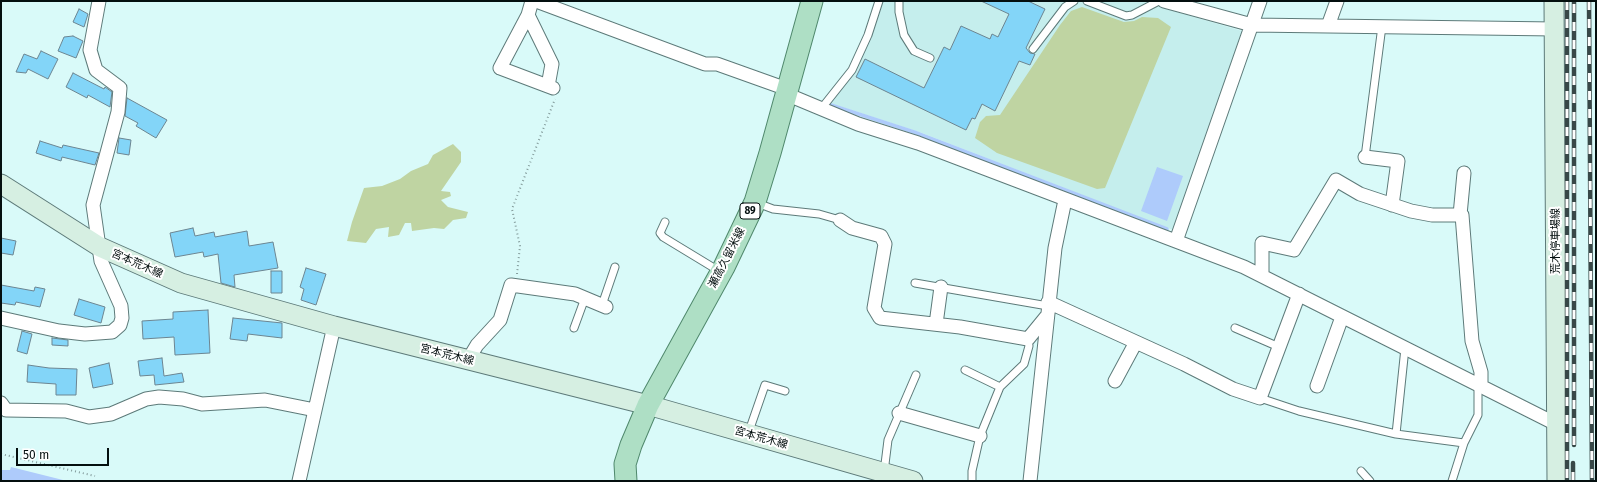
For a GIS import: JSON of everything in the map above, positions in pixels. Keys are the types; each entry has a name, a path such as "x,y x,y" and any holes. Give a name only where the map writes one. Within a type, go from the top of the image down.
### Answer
{"main road":[{"name":"瀬高久留米線","path":"626,481 625,464 631,445 648,405 721,272 755,202 812,1"},
{"name":"荒木停車場線","path":"1554,1 1558,424 1557,481"},
{"name":"宮本荒木線","path":"1,184 100,247 181,282 334,326 648,405 912,481"}],"street":[{"path":"1,318 59,331 85,334 112,332 120,325 122,318 121,306 101,261 93,205 118,112 120,88 96,70 90,50 99,1"},
{"path":"528,15 552,64 550,87 500,68 528,15 532,1"},
{"path":"536,1 705,64 717,64 786,91 858,124 918,143 1244,267 1479,386 1558,424"},
{"path":"1164,1 1252,24 1555,29"},
{"path":"1176,241 1260,1"},
{"path":"1328,26 1337,1"},
{"path":"1365,157 1398,160 1392,205"},
{"path":"1464,172 1460,215 1462,215 1472,341 1481,372 1479,386"},
{"path":"1262,276 1262,243 1294,250 1336,180 1360,194 1392,205 1432,215 1460,215"},
{"path":"1030,481 1054,248 1065,200"},
{"path":"840,220 852,228 881,236 885,244 874,308 880,318 936,324 1028,339 1047,308"},
{"path":"468,360 477,346 500,320 511,285 575,294 604,306"},
{"path":"936,324 941,287"},
{"path":"1047,308 1136,342 1233,389 1260,398 1299,294"},
{"path":"1316,386 1342,317"},
{"path":"299,481 334,326"},
{"path":"1115,381 1136,342"},
{"path":"1,403 6,410 54,410 89,417 111,414 146,399 158,397 183,399 202,404 265,400 315,410"},
{"path":"899,413 980,436"}],"lane":[{"path":"821,108 852,70 863,47 879,1"},
{"path":"899,1 899,12 904,35 914,50 930,58"},
{"path":"1033,49 1065,7 1074,1"},
{"path":"1087,1 1126,16 1132,15 1159,1"},
{"path":"1365,157 1382,26"},
{"path":"755,202 773,209 819,214 840,220"},
{"path":"665,222 660,233 663,237 721,272"},
{"path":"604,306 615,267"},
{"path":"915,283 1047,308"},
{"path":"574,328 585,298"},
{"path":"1234,328 1279,347"},
{"path":"972,481 972,471 980,436 1000,386 1024,364 1029,346 1028,339"},
{"path":"1396,434 1406,348"},
{"path":"965,370 1000,386"},
{"path":"884,474 886,444 916,375"},
{"path":"748,434 765,385 785,391"},
{"path":"1452,481 1464,443 1478,415 1479,386"},
{"path":"1260,398 1299,411 1396,434 1464,443"},
{"path":"1361,471 1370,479 1370,481"}],"path":[{"path":"516,285 520,246 512,209 556,97 556,92 550,87"},
{"path":"1,454 95,476"}],"shaded area":[{"path":"882,1 1158,1 1156,6 1242,31 1173,230 922,133 830,103 860,62"}],"green space":[{"path":"1082,7 1124,22 1134,21 1142,17 1158,18 1171,27 1105,188 1097,189 997,153 975,138 980,122 986,116 1000,115 1060,25 1071,11"},
{"path":"453,144 461,152 461,162 441,191 450,192 451,196 441,200 448,207 468,212 466,218 453,220 444,229 434,228 412,231 411,223 405,223 399,235 388,237 389,227 376,229 366,243 347,241 364,188 382,186 400,179 411,171 428,164 433,155"}],"water":[{"path":"1157,167 1183,176 1167,221 1141,211"},
{"path":"11,467 67,481 1,481 1,470 10,470"}],"building":[{"path":"981,1 1028,1 1045,9 1026,48 1030,53 1035,54 1030,65 1019,61 995,111 982,104 975,119 972,118 966,130 856,77 865,59 924,88 944,47 950,50 961,26 990,39 992,34 998,37 1009,14"},
{"path":"79,9 88,14 84,27 73,22"},
{"path":"73,36 83,41 76,58 58,51 64,37"},
{"path":"41,51 58,59 48,79 28,69 26,73 16,72 24,54 37,59"},
{"path":"73,73 104,89 105,87 112,92 110,107 88,95 87,98 66,87"},
{"path":"127,98 167,120 156,138 136,126 138,123 125,116"},
{"path":"119,138 131,140 129,155 117,153"},
{"path":"40,141 62,148 63,145 99,153 95,165 62,157 61,161 36,153"},
{"path":"193,228 195,236 214,232 215,237 247,231 249,246 273,242 278,268 234,275 235,287 221,283 218,254 204,257 203,252 175,257 170,233"},
{"path":"1,238 16,241 13,255 1,253"},
{"path":"306,268 326,274 316,305 301,300 304,289 300,287"},
{"path":"271,271 282,271 282,293 271,293"},
{"path":"1,285 34,291 35,287 45,289 40,307 16,302 15,305 1,303"},
{"path":"79,299 105,307 101,323 74,315"},
{"path":"208,310 210,353 175,355 174,337 143,339 142,321 173,319 173,312"},
{"path":"233,318 282,323 282,338 248,334 247,341 230,339"},
{"path":"22,331 32,334 27,354 17,351"},
{"path":"52,338 68,340 68,346 52,345"},
{"path":"162,358 164,376 182,373 184,382 155,385 154,375 140,376 138,361"},
{"path":"109,363 113,384 93,388 89,368"},
{"path":"28,365 49,368 77,369 76,395 56,395 56,384 27,382"}],"waterway":[{"path":"831,105 914,132 1167,229"}],"railway":[{"path":"1567,1 1567,481"},
{"path":"1574,1 1574,445"},
{"path":"1589,1 1592,481"},
{"path":"1573,463 1573,481"}]}
